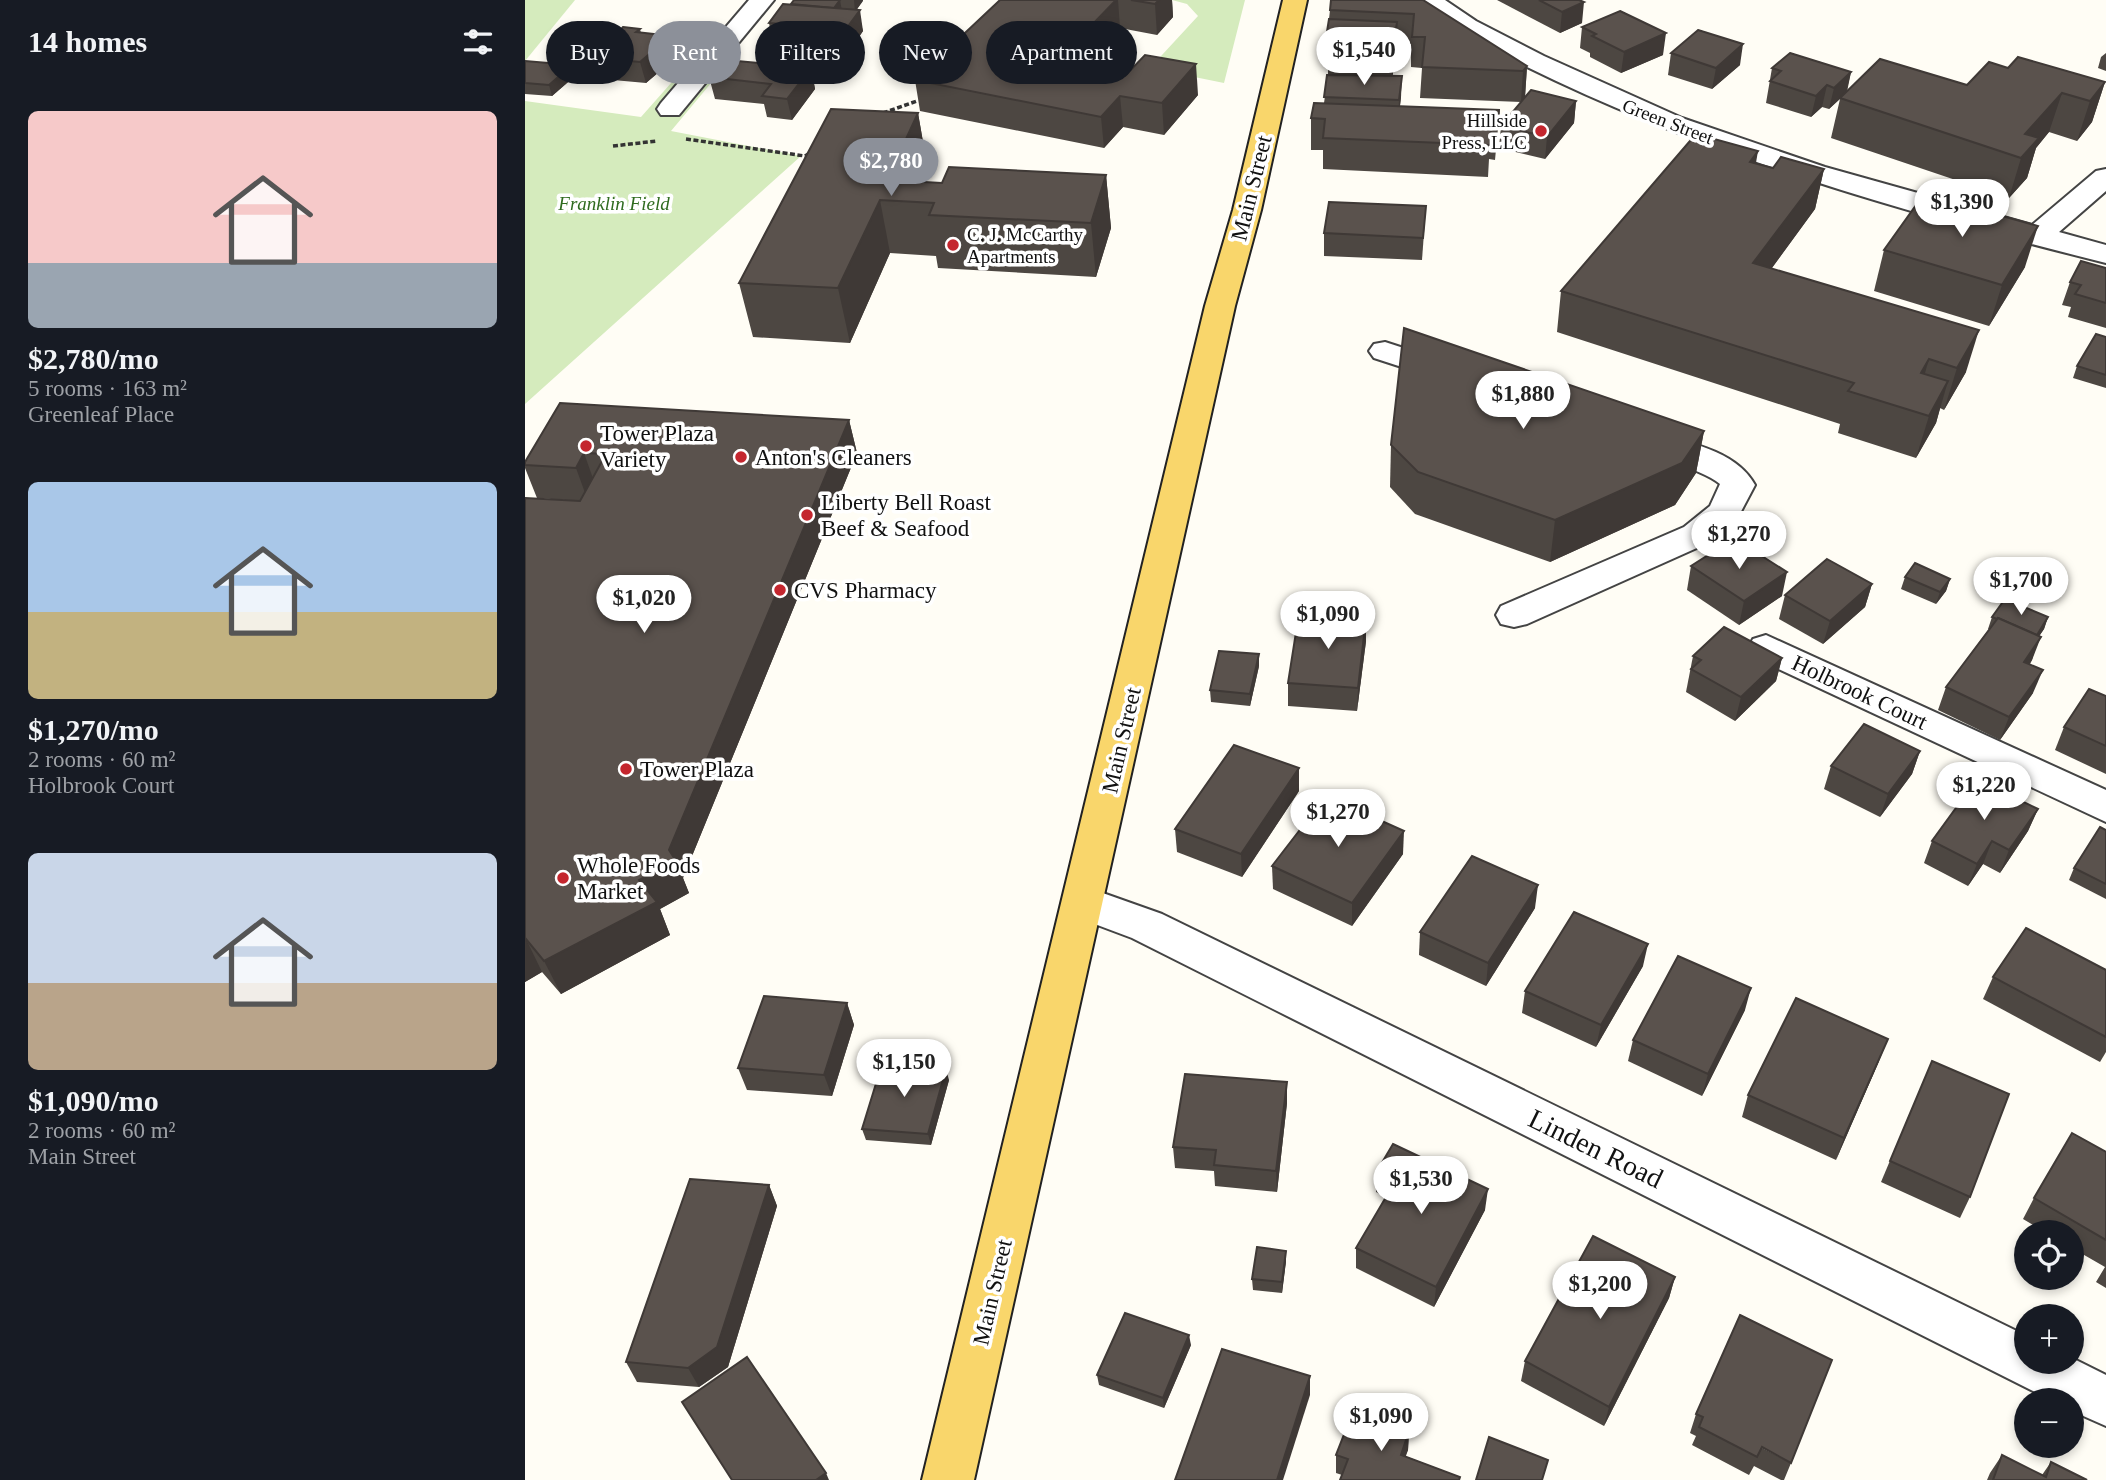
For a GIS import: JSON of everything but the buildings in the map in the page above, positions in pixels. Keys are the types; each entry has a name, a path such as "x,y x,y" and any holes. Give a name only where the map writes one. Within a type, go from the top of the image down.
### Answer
{"main road":[{"name":"Main Street","path":"948,1480 1220,306 1247,210 1295,0"}],"street":[{"path":"670,109 762,0"},
{"name":"Green Street","path":"1407,1 1438,7 1585,88 1653,117 1764,157 2106,254"},
{"path":"2038,234 2106,177"},
{"path":"1385,351 1475,382"},
{"path":"1514,615 1696,535 1716,520 1729,505 1738,485 1730,472 1617,432"},
{"name":"Holbrook Court","path":"1766,648 2106,807"},
{"name":"Linden Road","path":"1083,902 1147,926 2106,1401"}],"path":[{"path":"873,115 917,100"},
{"path":"681,138 805,156 815,151"},
{"path":"613,146 667,140"}],"green space":[{"path":"525,0 575,0 558,21 546,21 546,35 525,61"},
{"path":"1172,0 1245,0 1224,83 1150,68 1198,16 1187,4"},
{"name":"Franklin Field","path":"670,84 710,84 671,131 801,156 525,404 525,101 641,117"}],"place":[{"name":"Hillside Press, LLC","path":"1541,131"},
{"name":"C. J. McCarthy Apartments","path":"953,245"},
{"name":"Tower Plaza Variety","path":"586,446"},
{"name":"Anton's Cleaners","path":"741,457"},
{"name":"Liberty Bell Roast Beef & Seafood","path":"807,515"},
{"name":"CVS Pharmacy","path":"780,590"},
{"name":"Tower Plaza","path":"626,769"},
{"name":"Whole Foods Market","path":"563,878"}]}
